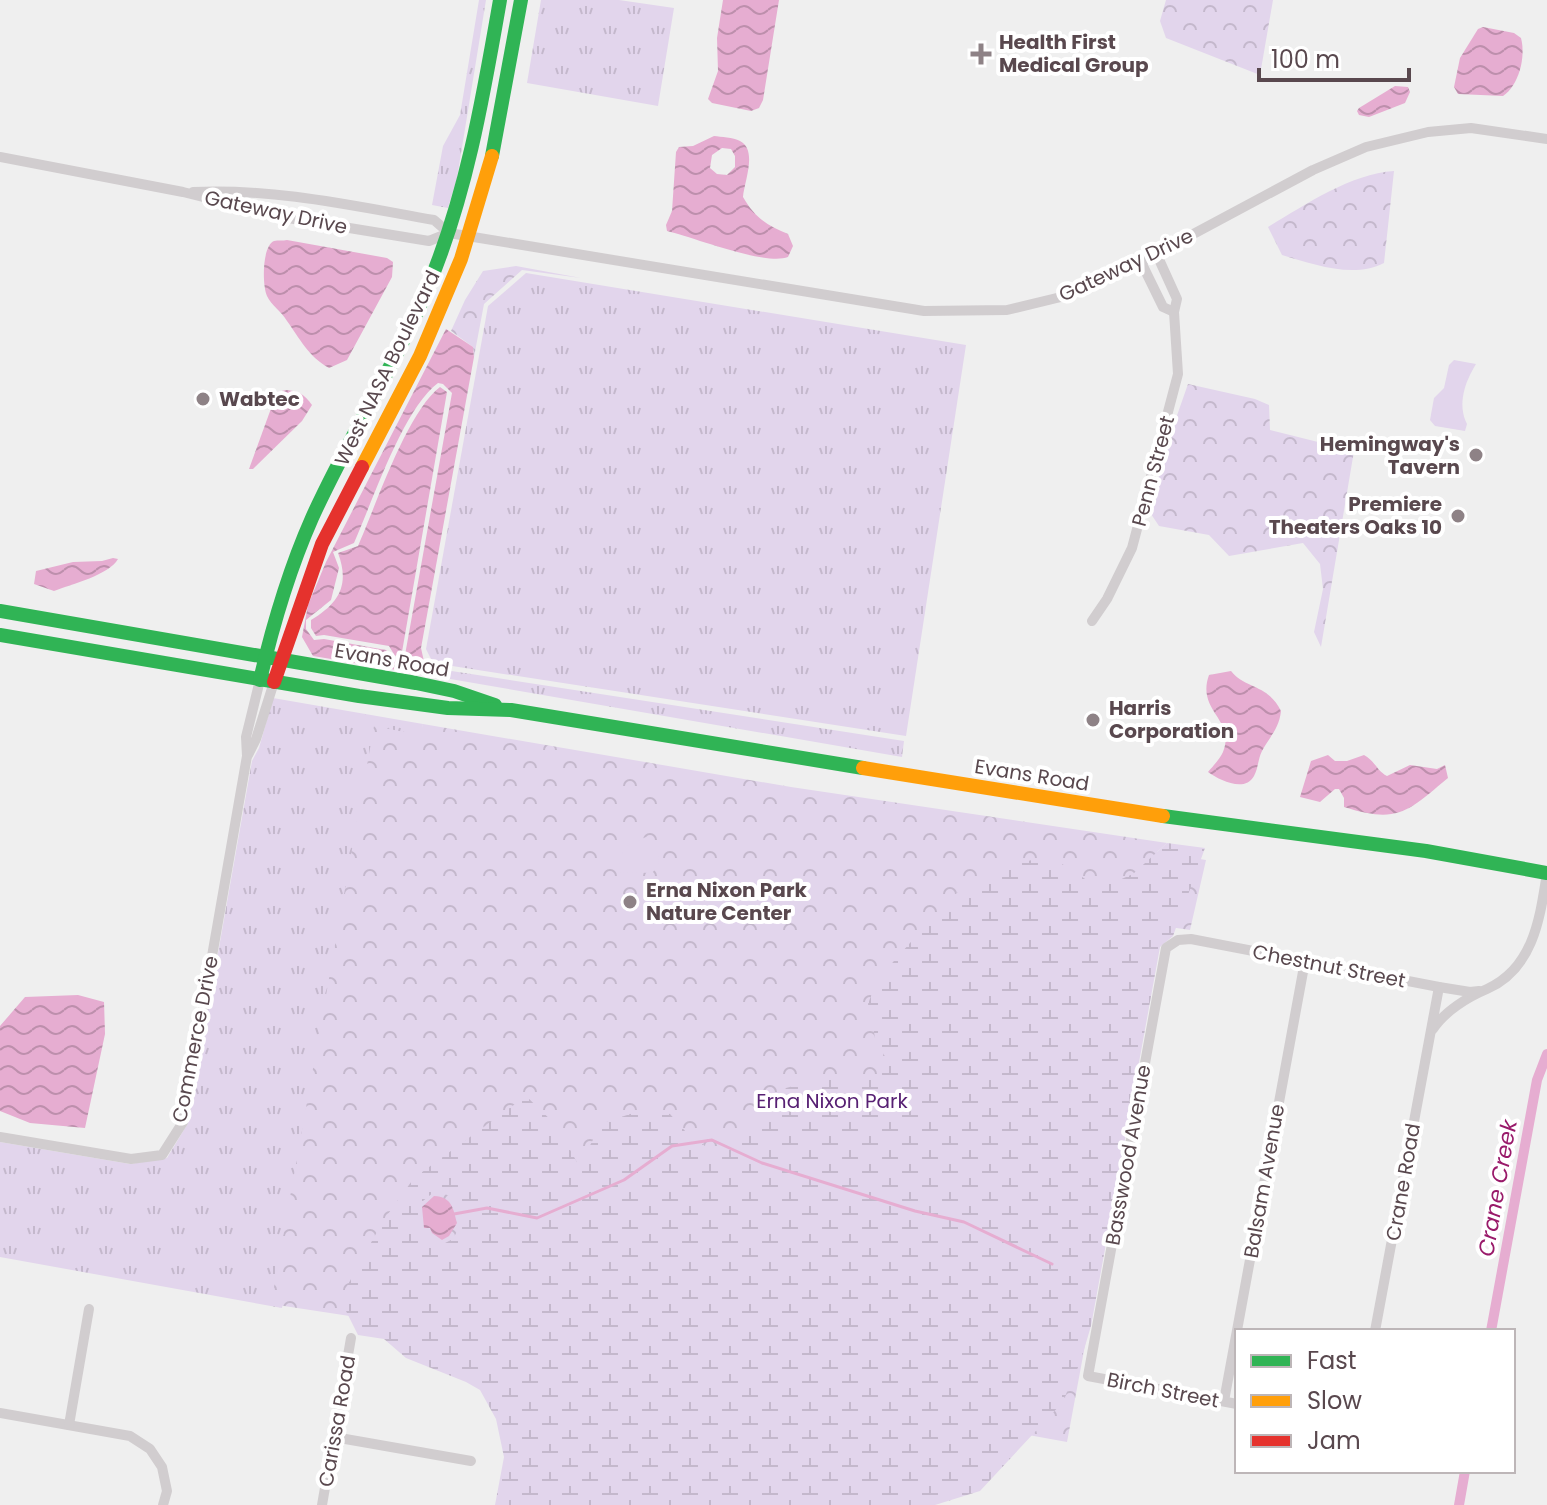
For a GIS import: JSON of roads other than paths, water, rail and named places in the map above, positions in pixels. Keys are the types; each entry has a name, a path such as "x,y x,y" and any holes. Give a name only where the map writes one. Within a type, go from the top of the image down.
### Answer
{"main road":[{"name":"West NASA Boulevard","path":"267,681 265,658 279,605 302,542 406,336 449,233 478,124 500,0"},
{"name":"West NASA Boulevard","path":"267,681 281,661 322,544 430,335 469,236 497,134 521,0"},
{"path":"0,611 265,658"},
{"path":"0,635 267,681"},
{"name":"Evans Road","path":"265,658 435,687 511,710"},
{"name":"Evans Road","path":"267,681 448,708 511,710 1156,815 1426,851 1547,873"}],"street":[{"name":"Gateway Drive","path":"183,192 288,218 429,241 449,233 924,311 1007,310 1065,296 1157,255 1313,170 1366,147 1428,132 1471,128 1547,139"},
{"path":"0,157 183,192"},
{"name":"Gateway Drive","path":"183,192 239,191 299,197 434,220 449,233"},
{"name":"Penn Street","path":"1092,621 1107,599 1132,548 1178,374 1174,312 1177,299 1157,255"},
{"path":"1141,262 1163,307 1174,312"},
{"name":"Commerce Drive","path":"0,1137 131,1159 162,1155 183,1122 247,756 246,737 267,681"},
{"path":"1430,1033 1438,1021 1479,991 1508,976 1526,954 1537,931 1547,873"},
{"name":"Chestnut Street","path":"1178,940 1191,939 1439,987 1479,991"},
{"name":"Basswood Avenue","path":"1088,1376 1166,948 1178,940"},
{"name":"Balsam Avenue","path":"1237,1329 1305,961"},
{"name":"Crane Road","path":"1375,1329 1439,987"},
{"path":"69,1425 89,1309"},
{"name":"Carissa Road","path":"322,1505 351,1338"},
{"name":"Balsam Avenue","path":"1224,1401 1235,1341"},
{"name":"Birch Street","path":"1088,1376 1235,1404"},
{"path":"0,1413 130,1436 150,1449 162,1467 167,1491 163,1505"},
{"path":"334,1437 471,1461"}],"water":[{"path":"723,0 779,0 763,100 759,108 751,111 712,103 708,99 718,71 717,38"},
{"path":"1483,27 1514,33 1521,38 1523,54 1520,70 1503,96 1458,94 1454,87 1460,58 1478,29"},
{"path":"1395,86 1408,87 1410,92 1405,103 1369,117 1359,115 1359,108"},
{"path":"714,136 734,139 745,145 749,167 743,197 762,220 788,234 793,246 788,257 763,258 667,231 666,225 672,211 676,152 679,147 693,146","holes":["722,148 731,149 735,167 727,175 717,174 710,168 712,155"]},
{"path":"287,240 387,258 393,262 392,277 347,360 329,368 300,341 265,291 267,250 274,241"},
{"path":"446,329 473,347 474,357 421,648 427,675 313,656 302,637 308,605 326,562","holes":["438,383 452,393 405,655 395,660 386,650 314,640 306,629 306,620 331,600 339,568 333,552 354,543 401,434 425,396"]},
{"path":"440,387 447,392 402,652 395,656 389,646 316,636 311,620 329,607 340,592 343,575 338,553 358,546 404,437 428,399"},
{"path":"286,390 301,394 312,405 302,421 253,469 249,469 277,392"},
{"path":"118,559 107,570 54,591 34,584 36,571 73,562"},
{"path":"1231,671 1270,696 1281,711 1254,776 1245,784 1225,781 1208,772 1222,755 1226,741 1206,687 1209,675"},
{"path":"1328,755 1335,761 1347,761 1364,755 1387,776 1410,765 1437,769 1445,765 1448,778 1411,807 1390,814 1344,807 1344,798 1339,789 1320,802 1300,797 1311,761"},
{"path":"78,995 104,1002 105,1034 85,1128 30,1123 0,1111 0,1026 25,997"},
{"path":"434,1196 448,1201 457,1223 449,1236 442,1240 430,1228 424,1228 422,1207"}],"waterway":[{"name":"Crane Creek","path":"1491,1329 1537,1080 1547,1054"},
{"path":"454,1214 487,1208 537,1218 624,1180 672,1146 712,1140 762,1163 915,1211 964,1222 1052,1264"},
{"name":"Crane Creek","path":"1459,1505 1465,1473"}],"place":[{"name":"Health First Medical Group","path":"981,54"},
{"name":"Wabtec","path":"203,399"},
{"name":"Hemingway's Tavern","path":"1476,455"},
{"name":"Premiere Theaters Oaks 10","path":"1458,516"},
{"name":"Harris Corporation","path":"1093,720"},
{"name":"Erna Nixon Park Nature Center","path":"630,902"}],"park label":[{"name":"Erna Nixon Park","path":"832,1101"}]}
